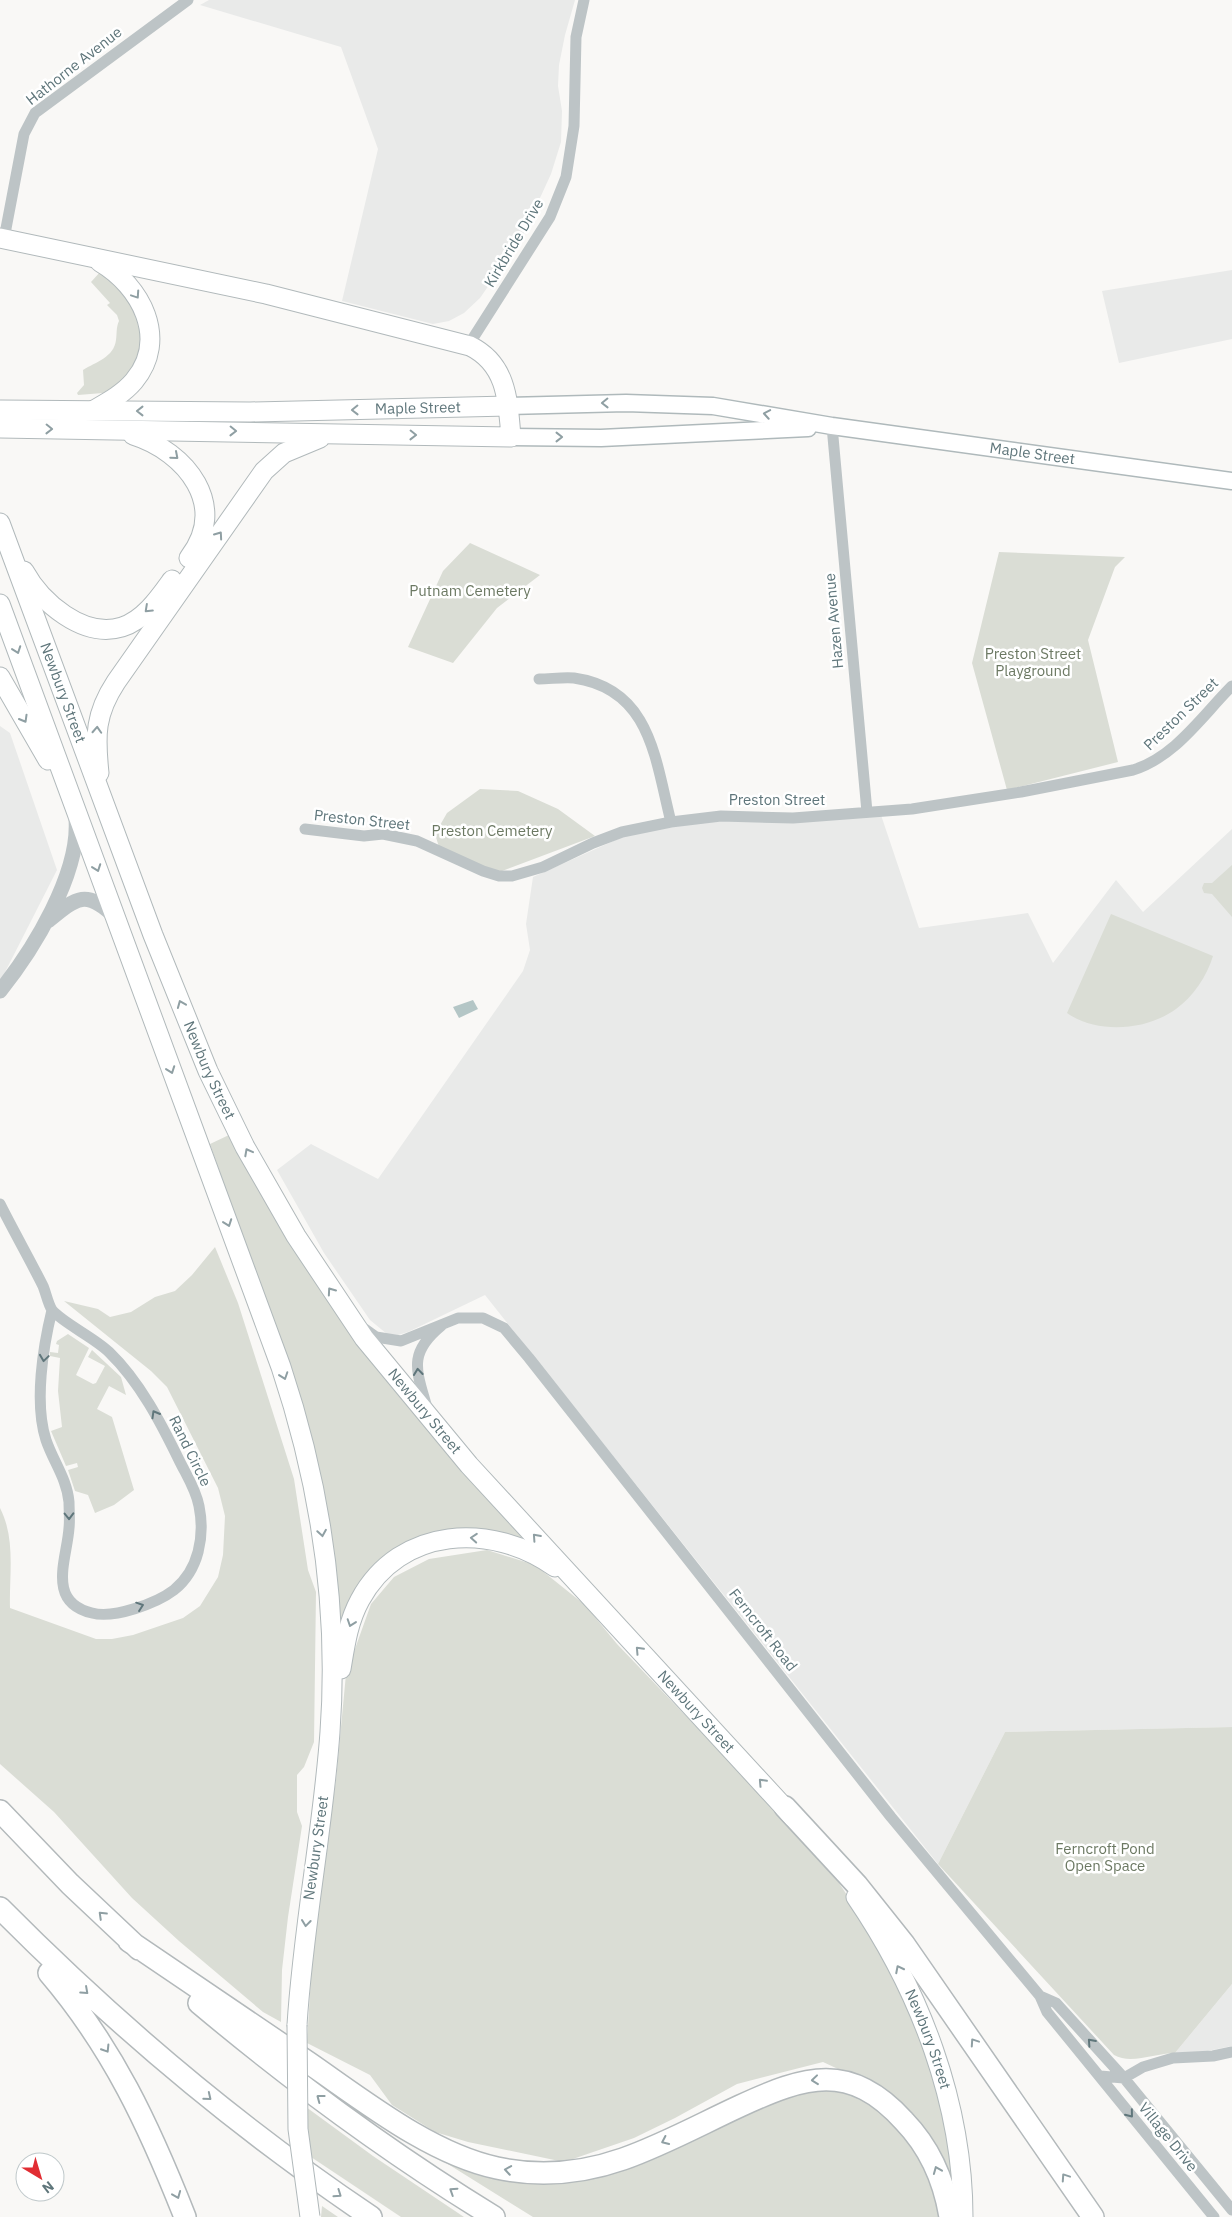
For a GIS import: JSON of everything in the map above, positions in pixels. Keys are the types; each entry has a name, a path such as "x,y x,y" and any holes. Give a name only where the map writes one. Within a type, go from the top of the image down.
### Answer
{"highway":[{"path":"785,1807 852,1879 904,1944 1093,2217"},
{"path":"0,1811 129,1941 223,2022 290,2076 381,2142 494,2217"},
{"path":"0,1908 84,1990 180,2074 280,2152 371,2217"},
{"path":"0,1915 66,1993 105,2047 148,2126 185,2217"},
{"path":"129,1941 383,2113 433,2144 480,2164 515,2172 548,2173 604,2165 643,2150 783,2087 810,2080 837,2080 873,2093 912,2129 936,2167 950,2217"}],"main road":[{"path":"2,239 293,300 468,346 484,354 495,366 503,382 511,437"},
{"path":"85,256 117,273 135,292 145,311 150,336 145,362 136,379 117,397 92,411"},
{"name":"Maple Street","path":"0,410 250,412 667,403 753,412 832,426 1232,480"},
{"name":"Maple Street","path":"0,428 601,438 832,426"},
{"path":"3,530 30,581 65,616 93,627 107,629 122,627 137,619 152,606 193,553 202,536 204,520 202,498 196,481 171,452 146,439 97,429"},
{"path":"101,796 96,730 102,706 116,682 264,471 284,453 296,446 341,433"},
{"name":"Newbury Street","path":"3,530 154,935 218,1092 275,1201 348,1316 429,1419 469,1465 785,1807 864,1909 888,1947 918,2010 941,2074 953,2118 960,2163 964,2217"},
{"name":"Newbury Street","path":"0,604 278,1359 304,1445 321,1525 328,1590 332,1670 328,1753 303,1942 297,2025 298,2128 310,2217"},
{"path":"0,677 76,810"},
{"path":"328,1753 345,1643 354,1613 370,1584 381,1571 409,1551 435,1540 455,1537 481,1538 507,1544 548,1562 566,1574 592,1599"}],"street":[{"name":"Hathorne Avenue","path":"2,239 24,134 28,123 35,113 188,0"},
{"name":"Kirkbride Drive","path":"468,346 550,217 566,177 574,126 576,38 584,0"},
{"name":"Hazen Avenue","path":"832,426 867,812"},
{"path":"539,679 572,678 603,685 629,703 649,739 670,822"},
{"name":"Preston Street","path":"305,829 364,836 383,834 417,841 483,871 498,876 512,876 543,867 622,832 670,822 721,816 793,818 912,809 1021,792 1148,766 1177,743 1232,686"},
{"path":"0,992 30,951 45,924 73,854 77,826 76,810"},
{"path":"45,924 63,908 86,898 95,900 116,917"},
{"path":"0,1204 44,1288 52,1310"},
{"name":"Rand Circle","path":"52,1310 108,1350 126,1370 162,1428 196,1494 199,1506 200,1542 195,1562 187,1576 181,1584 161,1598 122,1612 103,1615 90,1613 71,1601 64,1590 61,1576 69,1529 69,1501 61,1473 46,1441 42,1414 42,1366 52,1310"},
{"name":"Ferncroft Road","path":"348,1316 376,1337 392,1341 401,1341 446,1322 468,1317 483,1318 504,1328 891,1817 1040,1996 1047,2012 1100,2076"},
{"path":"429,1419 417,1374 418,1358 428,1338 446,1322"},
{"name":"Ferncroft Road","path":"1040,1996 1056,2003 1124,2078 1232,2210"},
{"path":"1100,2076 1124,2078 1143,2067 1173,2058 1213,2056 1232,2052"},
{"name":"Village Drive","path":"1100,2076 1214,2217"}],"shaded area":[{"path":"209,0 575,0 559,65 558,86 562,111 561,142 551,174 522,237 480,298 464,313 449,321 433,324 342,301 378,149 341,47 200,5"},
{"path":"1232,270 1232,339 1119,363 1102,291"},
{"path":"0,726 10,733 57,870 0,982"},
{"path":"881,815 919,928 1028,913 1053,963 1116,880 1143,912 1232,829 1232,1727 1005,1732 938,1864 485,1295 408,1332 398,1335 387,1334 370,1320 324,1253 277,1170 311,1144 378,1179 523,971 530,950 526,924 533,877 629,834 705,822"},
{"path":"473,1000 478,1009 459,1018 453,1007"},
{"path":"1232,1984 1232,2046 1198,2053 1175,2053"}],"green space":[{"path":"101,271 120,285 143,326 138,364 118,384 103,393 78,395 77,393 84,385 83,370 108,355 115,346 119,321 117,315 107,305 110,303 91,282"},
{"name":"Putnam Cemetery","path":"470,543 540,575 497,608 453,663 408,647 443,571"},
{"name":"Preston Street Playground","path":"999,552 1125,557 1115,567 1088,640 1118,762 1007,790 972,663"},
{"name":"Preston Cemetery","path":"480,789 518,791 558,809 595,836 486,877 439,847 435,834 447,813"},
{"path":"1232,865 1232,917 1212,894 1204,893 1202,888 1204,883 1212,883"},
{"path":"1111,914 1213,956 1194,992 1176,1009 1151,1022 1122,1027 1107,1027 1079,1020 1067,1013"},
{"path":"229,1135 348,1328 396,1391 522,1537 521,1539 498,1533 415,1542 340,1632 330,1529 309,1428 210,1144"},
{"path":"215,1247 238,1303 294,1479 308,1570 316,1592 314,1742 304,1767 297,1775 297,1812 302,1826 282,1970 281,2022 263,2012 179,1941 132,1898 54,1812 0,1764 0,1508 5,1520 10,1545 10,1608 96,1639 112,1639 133,1635 183,1618 200,1606 218,1577 223,1555 225,1516 218,1488 167,1387 151,1371 64,1301 98,1309 110,1317 131,1312 155,1297 175,1291 192,1275"},
{"path":"68,1334 89,1348 76,1375 93,1384 96,1383 105,1366 88,1357 92,1350 121,1377 126,1395 109,1386 97,1409 112,1417 134,1490 114,1505 95,1513 88,1495 75,1491 68,1470 78,1467 77,1463 66,1466 51,1431 62,1427 58,1391 60,1358 50,1356 50,1352 58,1353 59,1345 56,1344 57,1341"},
{"path":"487,1550 535,1565 585,1605 617,1644 775,1809 839,1883 878,1942 905,1991 946,2117 953,2192 851,2075 823,2062 737,2084 634,2138 564,2162 468,2142 435,2132 392,2105 370,2075 307,2043 313,1943 336,1780 346,1674 371,1604 394,1577 429,1559"},
{"name":"Ferncroft Pond Open Space","path":"1232,1727 1232,1984 1175,2053 1135,2059 1121,2058 1114,2055 938,1864 1005,1732"},
{"path":"818,2086 873,2098 913,2140 945,2217 533,2217 427,2151 529,2181 793,2089"},
{"path":"306,2107 373,2156 464,2217 401,2217 311,2157"},
{"path":"322,2206 338,2217 321,2217"}]}
